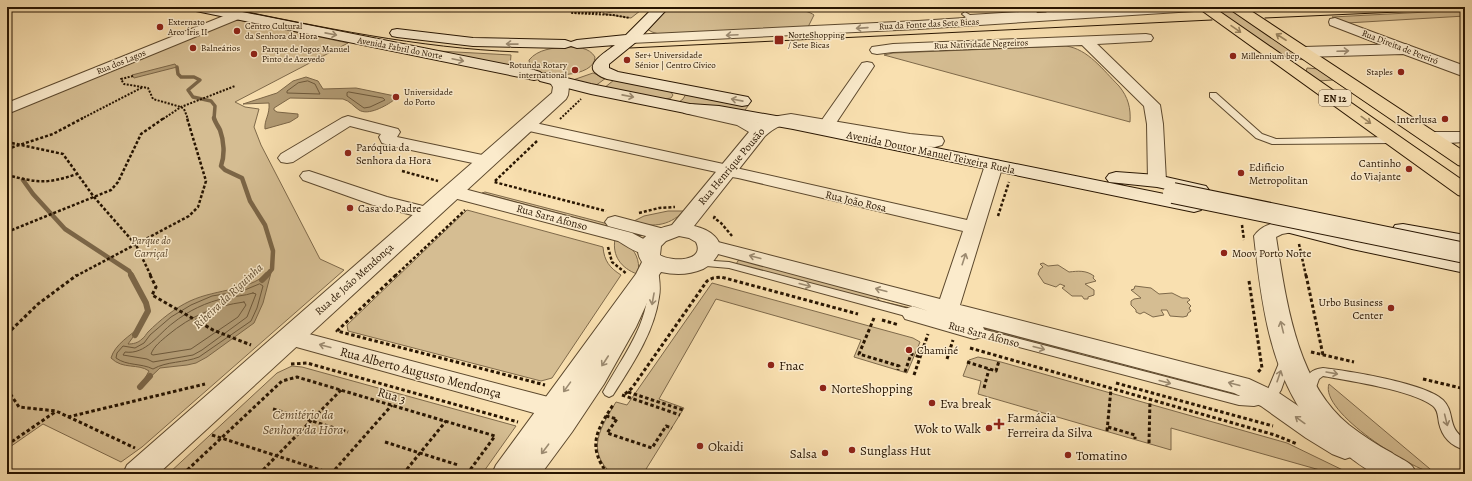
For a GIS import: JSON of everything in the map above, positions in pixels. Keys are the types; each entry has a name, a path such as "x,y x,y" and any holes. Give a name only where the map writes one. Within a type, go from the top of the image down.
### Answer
{"main road":[{"name":"Avenida Fabril do Norte","path":"196,7 549,82"},
{"path":"549,82 586,73 602,63 624,40 634,25 662,7"},
{"name":"Rua da Fonte das Sete Bicas","path":"571,44 1046,14 1194,7"},
{"name":"EN 12","path":"1204,7 1465,191"},
{"name":"EN 12","path":"1236,7 1465,160"},
{"name":"Rua dos Lagos","path":"7,109 236,15"},
{"name":"Rua da Fonte das Sete Bicas","path":"634,25 646,34 664,38"},
{"name":"Avenida Fabril do Norte","path":"387,31 473,42 571,44"},
{"path":"602,63 603,58 601,53 596,49 571,44 542,48 525,56 522,62 522,67 526,71 549,82 579,90 664,103 743,121 776,125"},
{"path":"1304,52 1405,49"},
{"name":"Rua Direita de Pereiró","path":"1405,49 1465,72"},
{"name":"Avenida Doutor Manuel Teixeira Ruela","path":"602,63 602,70 609,75 935,141 1092,175 1308,211 1465,242"},
{"path":"1309,80 1299,70 1300,66 1314,66 1339,75"},
{"name":"Rua de João Mendonça","path":"139,462 290,337 526,126 549,82"},
{"path":"664,103 678,100 682,97 684,95 679,89"},
{"name":"Rua Henrique Pousão","path":"703,248 702,221 705,216 733,172 782,118 910,140 935,141"},
{"name":"Avenida Doutor Manuel Teixeira Ruela","path":"776,125 994,166 1290,226 1310,238 1400,252 1465,266"},
{"name":"Rua Henrique Pousão","path":"507,474 550,396 653,254 770,134 778,129 776,125"},
{"path":"1431,138 1465,137"},
{"path":"1165,187 1465,254"},
{"path":"1308,211 1304,216 1310,238"},
{"path":"1290,226 1272,230 1265,236 1276,302 1288,353 1304,391 1320,415 1334,429 1376,459 1401,474"},
{"name":"Avenida Doutor Manuel Teixeira Ruela","path":"1393,228 1421,239 1428,245 1428,249 1424,251 1400,252"},
{"path":"687,230 703,248 690,266 675,268 661,265 653,254 687,230"}],"street":[{"name":"Rua Direita de Pereiró","path":"1335,22 1405,49"},
{"name":"Rua Natividade Negreiros","path":"877,50 894,48 1146,38"},
{"path":"1085,40 1152,105 1165,187"},
{"path":"830,120 866,66"},
{"path":"287,158 348,121 392,132 388,139 392,141 487,161"},
{"name":"Rua João Rosa","path":"526,126 974,228"},
{"path":"948,309 994,166"},
{"path":"310,176 337,184 380,201 428,213"},
{"name":"Rua Sara Afonso","path":"459,187 625,237 653,254"},
{"name":"Rua Sara Afonso","path":"703,248 948,309 1240,386 1270,398"},
{"name":"Rua Henrique Pousão","path":"526,474 563,424 614,348 629,320 653,254"},
{"name":"Rua Sara Afonso","path":"911,324 965,341"},
{"name":"Rua Alberto Augusto Mendonça","path":"290,337 550,396"},
{"path":"1270,398 1317,432 1362,458 1395,474"}],"lane":[{"path":"965,14 968,17 1035,13 1046,14"},
{"path":"1213,95 1259,136 1274,142 1392,140"},
{"name":"Rua Sara Afonso","path":"703,248 730,265 911,324"},
{"path":"612,396 650,313 654,296 655,280 653,254"},
{"name":"Rua Sara Afonso","path":"965,341 1228,400 1256,402 1270,398"},
{"path":"1270,398 1275,390 1288,353"},
{"path":"1304,391 1311,387 1316,373 1323,372 1414,392 1438,403 1444,411 1451,435 1465,445"}],"path":[{"path":"572,13 573,7"},
{"path":"572,13 596,13 625,7"},
{"path":"572,13 613,15 633,19 634,25"},
{"path":"7,334 38,304 78,274 189,216 198,207 206,181 197,147 184,109 181,106 153,99 149,88 124,84 121,79 133,76"},
{"path":"7,232 111,190 116,185 141,134 181,106 235,86"},
{"path":"7,149 53,134 143,87"},
{"path":"588,92 578,98 494,182 612,212"},
{"path":"490,181 588,92"},
{"path":"7,142 63,154 94,197 136,245 156,287 152,295 172,307 245,344"},
{"path":"402,171 459,187"},
{"path":"7,175 23,180 45,182 55,181 77,174"},
{"path":"469,206 337,331 550,396"},
{"path":"633,216 659,208 681,208"},
{"path":"717,214 714,218 726,228 734,242"},
{"path":"1242,225 1245,246"},
{"path":"1310,238 1299,242 1323,355"},
{"path":"602,243 608,245 612,262 653,254"},
{"path":"1248,274 1262,368 1258,373 1254,374"},
{"path":"619,398 632,388 707,281 713,278 721,277 874,318 911,324 934,336"},
{"path":"874,318 859,354 899,366 898,370"},
{"path":"914,375 928,334"},
{"path":"953,338 1111,389 1305,446"},
{"path":"946,341 952,343 965,341"},
{"path":"947,359 952,343"},
{"path":"905,372 912,354 920,357"},
{"path":"967,362 996,371 999,361"},
{"path":"285,366 298,363 307,363 520,422"},
{"path":"984,388 989,369"},
{"name":"Rua 3","path":"221,438 282,381 297,377 495,436 467,474"},
{"path":"68,417 207,383"},
{"path":"1114,383 1275,427"},
{"path":"7,389 19,407 56,412 68,417 139,462"},
{"path":"1111,389 1108,429 1135,435 1135,439"},
{"path":"259,474 341,390"},
{"path":"628,391 683,410"},
{"path":"622,395 680,415"},
{"path":"608,474 599,462 595,444 599,428 606,416 612,396"},
{"path":"1149,443 1150,400"},
{"path":"183,474 221,438 331,474 392,405"},
{"path":"273,409 348,432"},
{"path":"7,445 56,412"},
{"path":"606,416 617,420 607,433 652,448 666,426 672,428"},
{"path":"404,474 446,421"},
{"path":"208,434 214,429"},
{"path":"385,442 458,464"}],"green space":[{"path":"745,6 788,8 804,11 814,15 808,27 659,34 647,29 668,7"},
{"path":"633,7 645,7 631,18 603,14"},
{"path":"1216,7 1230,7 1307,60 1295,59 1281,54 1215,9"},
{"path":"1465,10 1465,16 1347,23 1332,17"},
{"name":"Parque do Carriçal","path":"239,20 348,43 235,102 245,107 259,109 254,127 261,145 320,259 344,270 142,447 121,462 43,424 7,449 7,114 233,21"},
{"path":"394,45 438,51 511,55 510,67"},
{"path":"1066,46 1081,51 1095,61 1119,86 1125,94 1128,103 1130,122 884,55 893,53"},
{"path":"566,47 586,49 595,57 593,64 587,69 578,73 556,75 536,71 530,67 529,60 537,53"},
{"path":"1307,68 1320,69 1461,163 1465,169 1333,80 1318,81 1306,72"},
{"path":"593,73 606,78 595,86 573,80"},
{"path":"614,80 670,91 673,95 671,98 665,99 604,88"},
{"path":"686,94 748,106 742,114 679,102"},
{"path":"485,192 612,225 610,227 482,193"},
{"path":"467,210 603,247 608,264 621,275 552,378 541,381 348,331 347,325"},
{"path":"668,211 684,211 678,217 665,223 645,225 630,223 644,216"},
{"path":"615,239 627,244 635,253 639,267 637,274 626,268 619,261 615,251"},
{"path":"740,258 874,294 880,301 915,309 914,312 736,264"},
{"path":"1043,263 1048,266 1058,265 1069,272 1082,271 1091,274 1094,276 1093,278 1096,281 1085,284 1094,290 1094,295 1088,297 1088,299 1084,299 1082,296 1072,296 1062,288 1065,286 1060,284 1056,287 1044,283 1038,274 1040,269 1043,267 1040,264"},
{"path":"712,283 913,338 920,342 907,373 854,357 861,340 716,299 659,399 684,408 643,474 612,474 604,465 599,456 597,447 598,438 605,420 616,402 627,405"},
{"path":"1135,286 1151,288 1159,294 1172,293 1182,298 1188,298 1190,300 1187,302 1191,306 1189,308 1191,311 1187,316 1183,317 1170,316 1167,310 1161,310 1164,315 1153,317 1144,312 1140,314 1136,312 1131,305 1131,301 1141,298 1131,290 1134,289"},
{"path":"976,326 1074,352 1104,355 1194,378 1195,387 975,328"},
{"path":"978,357 1001,362 1287,443 1351,474 1334,474 1171,428 1171,450 978,394 981,381 963,376 969,360"},
{"name":"Cemitério da Senhora da Hora","path":"292,366 302,367 516,426 482,474 168,474 277,373"},
{"path":"1329,384 1436,474 1424,470 1389,451 1352,424 1338,409 1330,396"}],"water":[{"path":"175,64 177,67 134,78 132,75"},
{"path":"306,77 318,81 323,89 356,88 395,96 394,100 386,105 377,110 367,112 359,110 350,102 343,99 290,98 274,108 274,110 277,112 298,114 298,117 290,122 265,129 265,123 269,111 269,103 243,104 277,93 293,81"},
{"path":"272,269 263,303 254,323 207,357 196,363 160,368 140,387 149,371 140,367 120,364 111,358 119,344 141,326 128,344 135,343 140,340 163,319 184,304 201,297 244,286 264,276"}],"waterway":[{"name":"Ribeira da Riguinha","path":"177,67 178,74 181,77 194,77 200,80 188,90 193,97 211,101 215,106 214,118"},
{"name":"Ribeira da Riguinha","path":"214,118 220,130 223,143 223,157 221,166 225,170 242,178 250,201 265,225 273,251 272,269 266,276"},
{"name":"Ribeira da Riguinha","path":"23,180 33,194 65,229 129,271 132,276"},
{"name":"Ribeira da Riguinha","path":"131,275 146,303 148,311 135,335"},
{"name":"Ribeira da Riguinha","path":"262,280 266,276"},
{"name":"Ribeira da Riguinha","path":"140,387 150,376"}],"tram line":[{"path":"223,7 370,36 444,46 518,52"},
{"path":"1265,18 1465,9"},
{"path":"630,48 1212,20"}],"place":[{"name":"Externato Arco Íris II","path":"160,27"},
{"name":"Centro Cultural da Senhora da Hora","path":"237,31"},
{"name":"NorteShopping / Sete Bicas","path":"779,40"},
{"name":"Balneários","path":"193,48"},
{"name":"Parque de Jogos Manuel Pinto de Azevedo","path":"254,54"},
{"name":"Millennium bcp","path":"1233,56"},
{"name":"Ser+ Universidade Sénior | Centro Cívico","path":"627,60"},
{"name":"Rotunda Rotary international","path":"575,70"},
{"name":"Staples","path":"1401,72"},
{"name":"Universidade do Porto","path":"396,97"},
{"name":"Interlusa","path":"1445,119"},
{"name":"Paróquia da Senhora da Hora","path":"348,153"},
{"name":"Cantinho do Viajante","path":"1409,169"},
{"name":"Edifício Metropolitan","path":"1241,173"},
{"name":"Casa do Padre","path":"350,208"},
{"name":"Moov Porto Norte","path":"1224,253"},
{"name":"Urbo Business Center","path":"1391,308"},
{"name":"Chaminé","path":"909,350"},
{"name":"Fnac","path":"771,365"},
{"name":"NorteShopping","path":"823,388"},
{"name":"Eva break","path":"932,403"},
{"name":"Farmácia Ferreira da Silva","path":"999,424"},
{"name":"Wok to Walk","path":"989,428"},
{"name":"Okaidi","path":"700,446"},
{"name":"Sunglass Hut","path":"852,450"},
{"name":"Salsa","path":"825,453"},
{"name":"Tomatino","path":"1068,455"}]}
